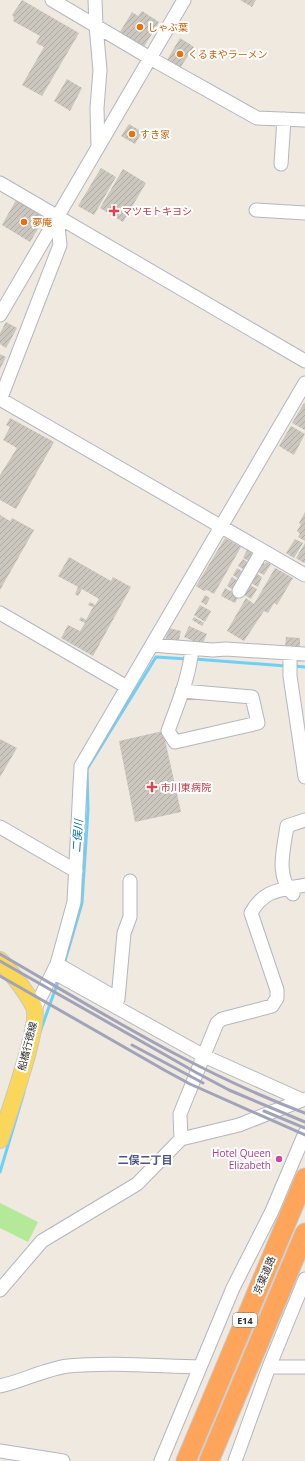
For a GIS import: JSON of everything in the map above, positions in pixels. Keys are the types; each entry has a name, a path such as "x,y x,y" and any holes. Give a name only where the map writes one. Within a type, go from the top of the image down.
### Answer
{"highway":[{"name":"京葉道路","path":"186,1461 305,1178"},
{"name":"E14","path":"209,1461 305,1233"},
{"path":"173,1461 185,1432 220,1378"},
{"path":"220,1461 239,1389"}],"main road":[{"name":"船橋行徳線","path":"0,960 19,984 35,1008 34,1025 30,1042 0,1140"}],"street":[{"path":"52,0 150,58 257,118 305,120"},
{"path":"96,0 96,26 100,70 97,108 98,146"},
{"path":"0,315 184,0"},
{"path":"281,164 284,119"},
{"path":"0,183 305,361"},
{"path":"256,210 305,213"},
{"path":"57,217 60,245 0,399 305,575"},
{"path":"35,1008 55,968 74,902 81,766 305,383"},
{"path":"239,591 262,551"},
{"path":"0,613 127,687"},
{"path":"152,645 192,649 305,654"},
{"path":"182,691 252,697 258,723 175,742 168,731 182,691 190,670 192,649"},
{"path":"290,653 290,676 305,777"},
{"path":"305,820 287,826 282,872 288,888 294,895 305,893"},
{"path":"0,827 76,871"},
{"path":"288,888 293,880 305,878"},
{"path":"55,968 118,999 124,933 130,917 130,881"},
{"path":"181,1139 180,1114 217,1023 222,1019 272,1006 277,998 277,990 251,913 256,904 267,894 305,885"},
{"path":"55,968 204,1056 304,1100"},
{"path":"0,1290 42,1241 137,1184 181,1139 239,1125 304,1100"},
{"path":"161,1461 233,1288 272,1211 305,1133"},
{"path":"234,1461 268,1367 305,1279"},
{"path":"0,1386 66,1366 98,1365 200,1367"},
{"path":"268,1367 305,1367"},
{"path":"0,1451 63,1461"}],"green space":[{"path":"0,1203 38,1222 28,1242 0,1228"}],"building":[{"path":"22,0 79,33 42,96 22,85 44,47 36,43 40,36 13,21 14,17 12,15"},
{"path":"240,0 256,0 252,7"},
{"path":"142,11 159,22 144,47 120,32 132,12 138,16"},
{"name":"くるまやラーメン","path":"180,38 194,47 180,68 167,60"},
{"path":"67,79 82,88 70,111 54,101"},
{"name":"すき家","path":"129,124 142,132 135,144 121,136"},
{"path":"101,168 116,177 94,215 78,206"},
{"path":"123,169 146,183 123,222 100,208"},
{"path":"16,200 45,217 30,242 2,225"},
{"path":"6,322 17,328 6,348 0,344 0,333"},
{"path":"0,354 6,357 0,369"},
{"path":"304,403 305,404 305,430 292,423"},
{"path":"10,418 54,442 16,509 0,500 0,475 17,448 3,440 10,427 6,425"},
{"path":"291,426 305,434 294,455 279,446"},
{"path":"305,512 305,541 298,537 300,534 297,531 301,524 299,523"},
{"path":"0,515 10,521 12,518 34,530 0,590"},
{"path":"225,538 241,547 214,594 207,590 204,591 196,586"},
{"path":"295,539 303,543 294,558 286,553"},
{"path":"305,543 305,562 304,563 296,558"},
{"path":"247,550 253,553 252,555 254,557 251,562 243,558"},
{"path":"69,557 111,581 113,577 131,587 93,656 61,638 68,625 80,631 85,623 79,620 81,617 86,620 93,607 88,605 90,602 95,605 99,599 82,589 78,596 75,594 78,587 58,576"},
{"path":"243,559 250,564 246,571 238,566"},
{"path":"262,562 265,564 266,562 271,564 264,575 256,571"},
{"path":"237,568 245,573 240,580 233,575"},
{"path":"275,568 293,578 277,605 274,603 268,613 264,611 244,641 227,631 246,598 254,604"},
{"path":"255,573 262,577 258,587 249,582"},
{"path":"232,577 240,582 235,591 227,586"},
{"path":"248,584 257,589 251,599 243,594"},
{"path":"225,588 234,593 233,595 238,598 235,603 221,596"},
{"path":"205,595 210,598 206,605 201,602"},
{"path":"200,605 211,611 205,622 194,615"},
{"path":"194,617 204,623 202,626 192,620"},
{"path":"189,626 207,634 202,645 184,637"},
{"path":"169,628 181,631 178,644 165,641"},
{"path":"286,637 300,638 300,649 285,648"},
{"path":"163,731 181,812 135,822 119,741"},
{"path":"0,739 17,748 0,777"}],"waterway":[{"name":"二俣川","path":"64,964 82,903 88,810 87,769 156,657 187,659"},
{"name":"二俣川","path":"194,659 286,666"},
{"name":"二俣川","path":"294,666 305,667"},
{"name":"二俣川","path":"40,1032 59,979"},
{"name":"二俣川","path":"0,1172 24,1092"}],"railway":[{"path":"0,954 149,1040 187,1060 265,1097 305,1113"},
{"path":"0,961 229,1090 305,1122"},
{"path":"0,976 190,1084 305,1135"},
{"path":"132,1045 203,1083"},
{"path":"264,1111 305,1128"}],"place":[{"name":"しゃぶ葉","path":"140,27"},
{"name":"くるまやラーメン","path":"180,54"},
{"name":"すき家","path":"132,134"},
{"name":"マツモトキヨシ","path":"114,211"},
{"name":"夢庵","path":"24,222"},
{"name":"市川東病院","path":"152,787"},
{"name":"Hotel Queen Elizabeth","path":"279,1159"}],"district":[{"name":"二俣二丁目","path":"145,1159"}]}
